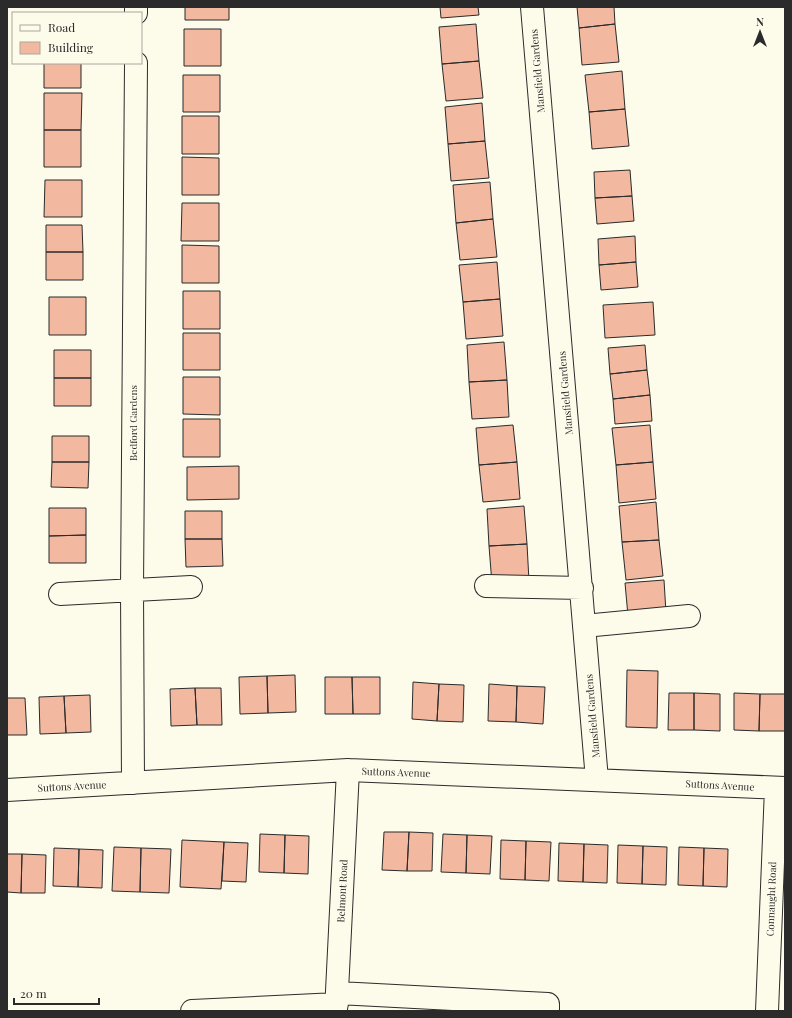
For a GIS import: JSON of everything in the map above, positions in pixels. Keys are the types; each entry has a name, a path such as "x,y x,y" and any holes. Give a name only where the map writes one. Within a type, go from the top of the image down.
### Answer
{"street":[{"name":"Mansfield Gardens","path":"532,7 597,780"},
{"name":"Bedford Gardens","path":"133,783 132,589 136,64"},
{"path":"486,586 582,588"},
{"path":"60,594 191,587"},
{"path":"584,626 689,616"},
{"name":"Suttons Avenue","path":"7,790 348,770 781,788"},
{"name":"Belmont Road","path":"337,1003 348,770"},
{"name":"Connaught Road","path":"767,1011 781,788"},
{"path":"192,1011 337,1003 548,1004 548,1011"}],"building":[{"path":"185,7 229,7 229,20 185,20"},
{"path":"440,7 478,7 479,15 441,18"},
{"path":"577,7 614,7 615,24 579,28"},
{"path":"476,24 479,61 442,64 439,27"},
{"path":"615,24 619,62 582,65 579,28"},
{"path":"184,29 221,29 221,66 184,66"},
{"path":"479,61 483,98 446,101 442,64"},
{"path":"44,64 81,64 81,88 44,88"},
{"path":"622,71 625,109 589,112 585,75"},
{"path":"183,75 220,75 220,112 183,112"},
{"path":"44,93 82,93 81,130 44,130"},
{"path":"482,103 485,141 448,144 445,107"},
{"path":"625,109 629,146 592,149 589,112"},
{"path":"182,116 219,116 219,154 182,154"},
{"path":"44,130 81,130 81,167 44,167"},
{"path":"485,141 489,178 451,181 448,144"},
{"path":"182,157 219,158 219,195 182,195"},
{"path":"630,170 632,196 595,198 594,172"},
{"path":"45,180 82,180 82,217 44,217"},
{"path":"490,182 493,219 456,223 453,185"},
{"path":"632,196 634,221 597,224 595,198"},
{"path":"182,203 219,203 219,241 181,241"},
{"path":"493,219 497,257 460,260 456,223"},
{"path":"46,225 82,225 83,252 46,252"},
{"path":"635,236 636,262 599,265 598,239"},
{"path":"182,245 219,246 219,283 182,283"},
{"path":"46,252 83,252 83,280 46,280"},
{"path":"497,262 500,299 463,302 459,265"},
{"path":"636,262 638,287 601,290 599,265"},
{"path":"183,291 220,291 220,329 183,329"},
{"path":"49,297 86,297 86,335 49,335"},
{"path":"500,299 503,336 466,339 463,302"},
{"path":"653,302 655,335 605,338 603,305"},
{"path":"183,333 220,333 220,370 183,370"},
{"path":"504,342 507,380 469,382 467,345"},
{"path":"645,345 647,370 610,374 608,348"},
{"path":"54,350 91,350 91,378 54,378"},
{"path":"647,370 650,395 613,399 610,374"},
{"path":"183,377 220,377 220,415 183,414"},
{"path":"54,378 91,378 91,406 54,406"},
{"path":"507,380 509,417 472,419 469,382"},
{"path":"650,395 652,421 615,424 613,399"},
{"path":"183,419 220,419 220,457 183,457"},
{"path":"513,425 517,462 479,465 476,428"},
{"path":"650,425 653,462 616,465 612,428"},
{"path":"52,436 89,436 89,462 52,462"},
{"path":"52,462 89,462 88,488 51,487"},
{"path":"517,462 520,499 483,502 479,465"},
{"path":"653,462 656,499 619,503 616,465"},
{"path":"239,466 239,499 187,500 187,467"},
{"path":"656,502 659,540 622,542 619,506"},
{"path":"524,506 527,544 489,546 487,509"},
{"path":"49,508 86,508 86,535 49,536"},
{"path":"185,511 222,511 222,539 185,539"},
{"path":"86,535 86,563 49,563 49,536"},
{"path":"185,539 222,539 223,566 186,567"},
{"path":"659,540 663,576 626,580 622,542"},
{"path":"527,544 529,581 492,584 489,546"},
{"path":"664,580 666,613 628,616 625,583"},
{"path":"627,670 658,671 657,728 626,727"},
{"path":"295,675 296,712 268,713 267,676"},
{"path":"267,676 268,713 240,714 239,677"},
{"path":"325,677 352,677 353,714 325,714"},
{"path":"352,677 380,677 380,714 353,714"},
{"path":"413,682 439,684 437,721 412,719"},
{"path":"439,684 464,685 463,722 437,721"},
{"path":"489,684 517,686 516,722 488,721"},
{"path":"517,686 545,687 543,724 516,722"},
{"path":"195,688 197,725 171,726 170,689"},
{"path":"195,688 221,688 222,725 197,725"},
{"path":"669,693 694,693 694,730 668,730"},
{"path":"694,693 720,694 720,731 694,730"},
{"path":"734,693 760,694 759,731 734,730"},
{"path":"760,694 785,694 785,731 759,731"},
{"path":"90,695 91,732 66,733 64,696"},
{"path":"64,696 66,733 40,734 39,697"},
{"path":"7,698 25,698 27,735 7,735"},
{"path":"384,832 409,832 407,871 382,870"},
{"path":"409,832 433,833 432,871 407,871"},
{"path":"260,834 285,835 284,873 259,872"},
{"path":"443,834 467,835 466,873 441,872"},
{"path":"285,835 309,836 308,874 284,873"},
{"path":"467,835 492,836 490,874 466,873"},
{"path":"182,840 224,842 221,889 180,887"},
{"path":"501,840 526,841 525,880 500,879"},
{"path":"526,841 551,842 549,881 525,880"},
{"path":"224,842 248,843 246,882 222,881"},
{"path":"559,843 584,844 583,882 558,881"},
{"path":"584,844 608,845 607,883 583,882"},
{"path":"618,845 643,846 642,884 617,883"},
{"path":"643,846 667,847 666,885 642,884"},
{"path":"114,847 141,848 140,892 112,891"},
{"path":"679,847 704,848 703,886 678,885"},
{"path":"54,848 79,849 78,887 53,886"},
{"path":"141,848 171,849 169,893 140,892"},
{"path":"704,848 728,849 727,887 703,886"},
{"path":"79,849 103,850 102,888 78,887"},
{"path":"7,854 22,854 21,893 7,892"},
{"path":"22,854 46,855 45,893 21,893"}]}
